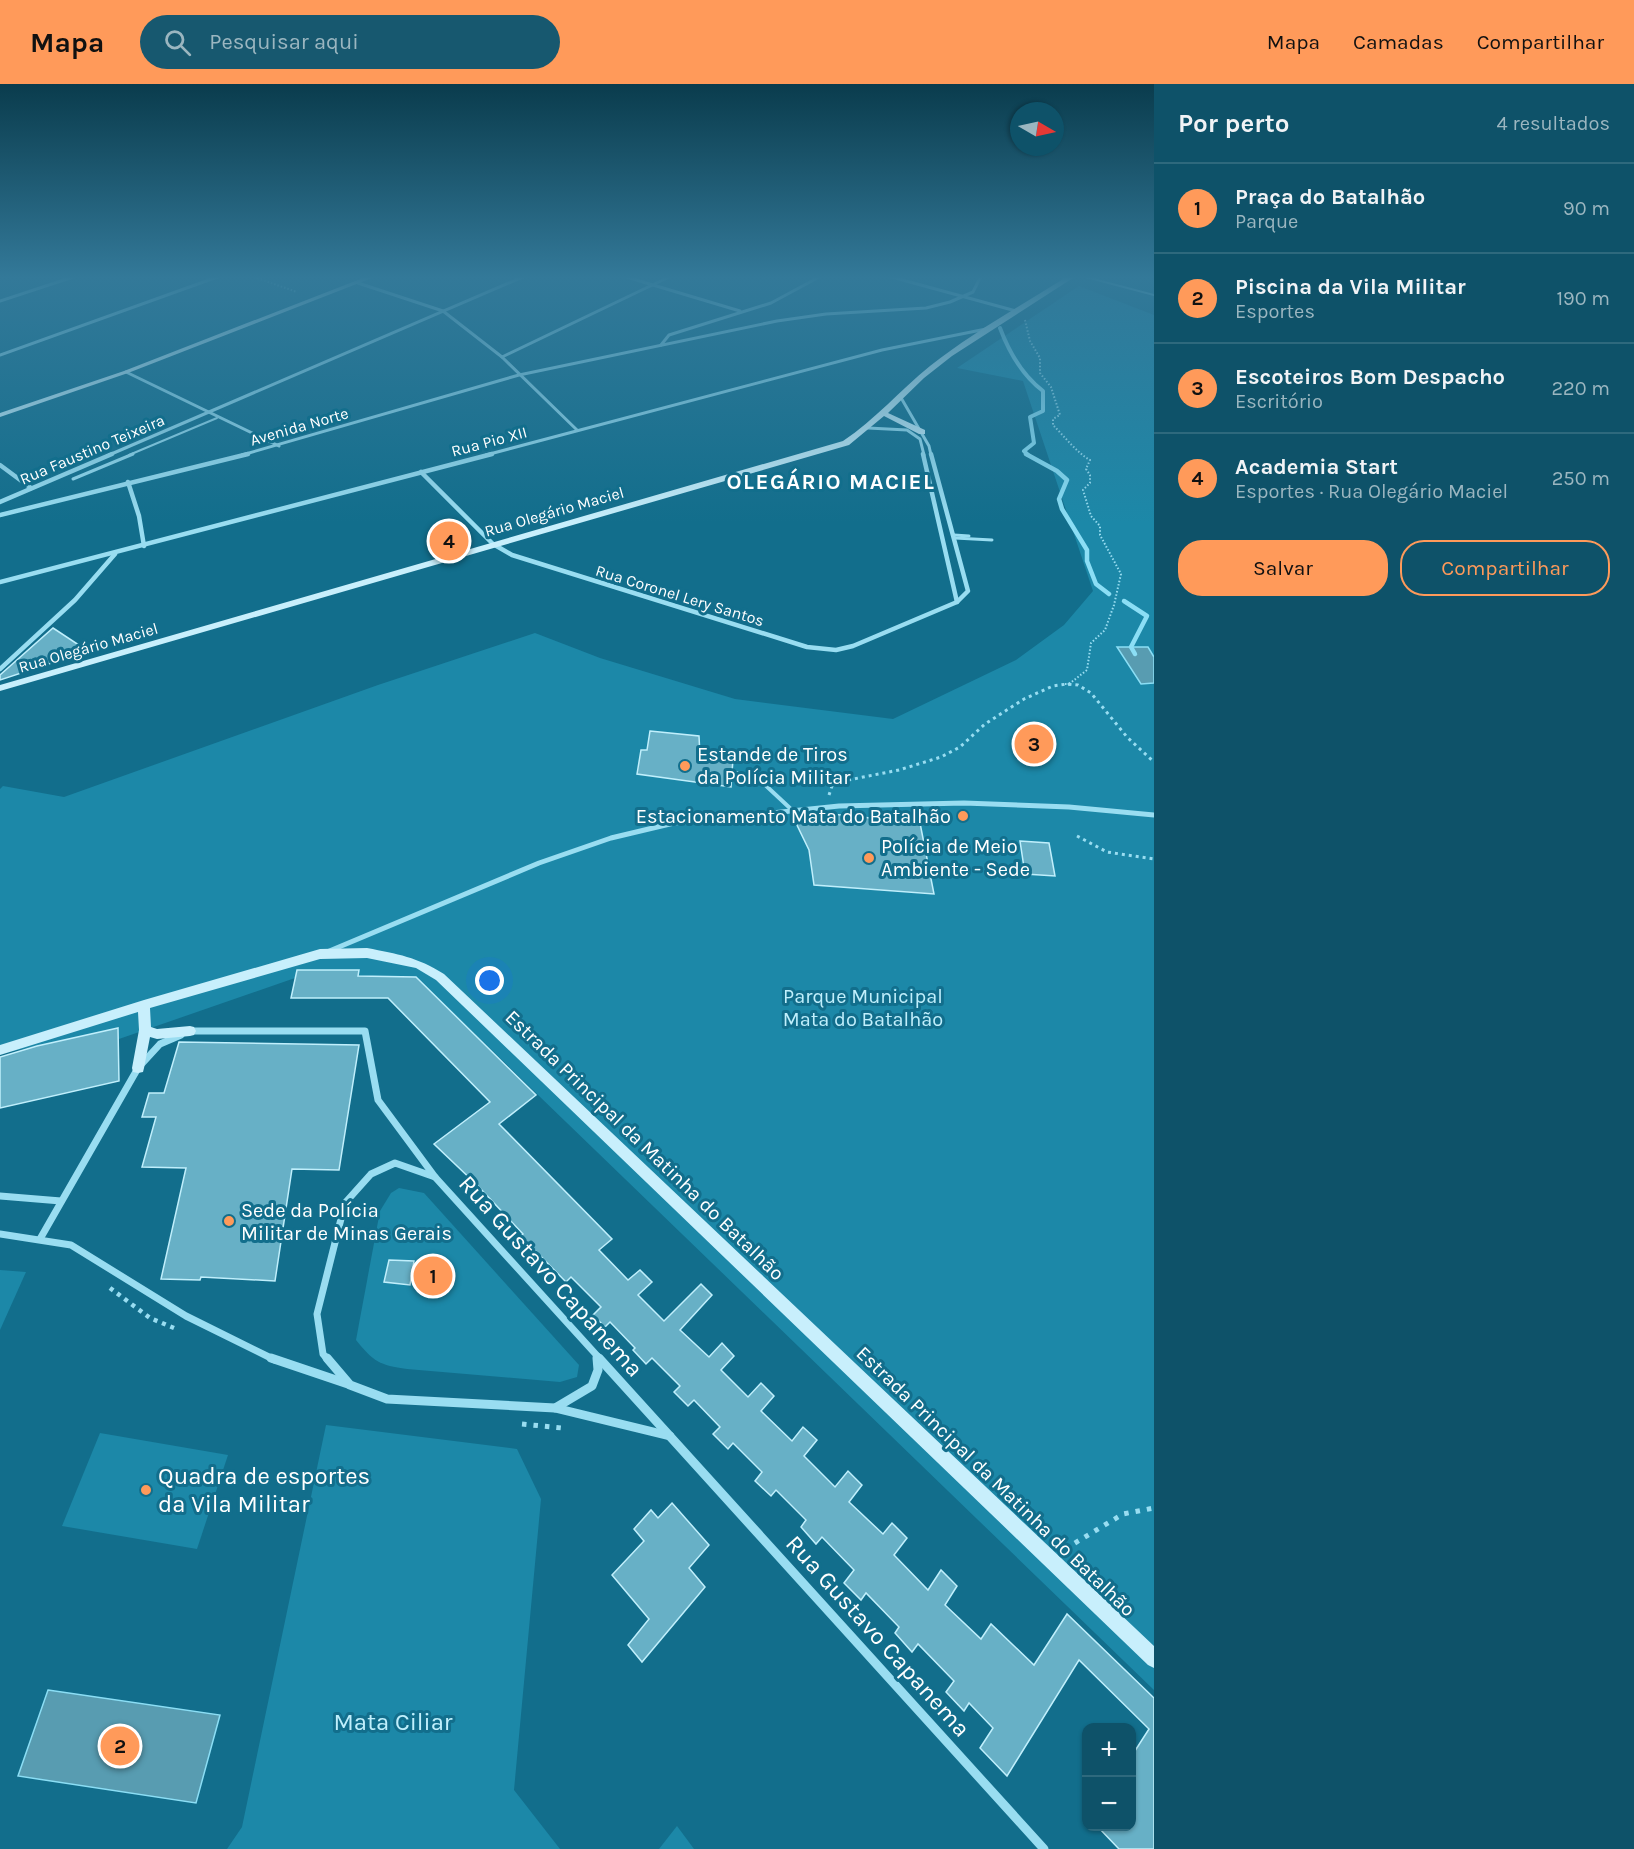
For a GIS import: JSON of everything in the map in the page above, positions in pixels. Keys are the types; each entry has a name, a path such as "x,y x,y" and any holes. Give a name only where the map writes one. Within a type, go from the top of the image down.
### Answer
{"street":[{"path":"0,415 161,358"},
{"name":"Rua Faustino Teixeira","path":"0,502 333,358"},
{"path":"502,358 577,430"},
{"name":"Avenida Norte","path":"0,515 279,446 519,375 600,358"},
{"name":"Rua Pio XII","path":"0,582 116,554 577,430 855,358"},
{"name":"Rua Olegário Maciel","path":"0,688 838,446 868,428 900,396 945,358"},
{"path":"126,372 216,418 279,446"},
{"path":"900,396 921,436 955,537 968,591 957,602"},
{"path":"883,413 921,436 957,602"},
{"path":"868,428 900,429 921,436"},
{"path":"0,465 31,488"},
{"name":"Rua Coronel Lery Santos","path":"421,472 493,544 512,555 823,650 852,646 957,602"},
{"path":"128,482 139,516 144,546"},
{"path":"0,669 73,604 116,554"},
{"path":"320,954 539,864 611,837 707,818 824,807 964,802 1069,807 1154,815"},
{"name":"Estrada Principal da Matinha do Batalhão","path":"0,1050 320,954 367,953 420,965 440,977 1154,1659"},
{"path":"138,1068 145,1030 144,1005"},
{"path":"145,1030 157,1034 190,1031"},
{"name":"Rua Gustavo Capanema","path":"40,1239 138,1068 160,1044 190,1031 365,1031 378,1100 435,1177 1044,1849"},
{"path":"350,1385 324,1354 317,1314 345,1203 371,1174 395,1163 435,1177"},
{"path":"0,1196 61,1201"},
{"path":"0,1234 71,1245 186,1316 272,1359 387,1399 555,1408 670,1436"},
{"path":"555,1408 592,1386 598,1370 597,1356"}],"lane":[{"path":"73,479 216,418"},
{"path":"955,537 978,536"},
{"path":"955,537 992,540"},
{"path":"736,773 763,783 792,810"}],"path":[{"path":"824,807 833,783 850,777 904,770 927,762 961,746 976,732 1025,698 1068,685 1087,670 1091,643 1105,630 1106,623 1111,617 1121,574 1100,535 1100,526 1090,516 1083,490 1090,483 1090,475 1086,470 1090,460 1082,456 1079,450 1053,425 1053,419 1060,415 1051,387 1040,373 1039,358"},
{"path":"1068,685 1086,689 1129,739 1154,762"},
{"path":"1077,836 1107,852 1154,859"},
{"path":"1049,1559 1124,1514 1154,1508"}],"green space":[{"name":"Parque Municipal Mata do Batalhão","path":"971,358 1154,358 1154,1690 416,977 358,976 358,970 318,970 119,1039 118,1028 0,1054 0,789 3,786 64,797 378,685 535,633 600,658 735,699 893,719 1016,660 1064,625 1093,591 1023,381 957,368"},
{"path":"399,1188 424,1193 579,1365 577,1377 560,1382 407,1369 383,1364 368,1353 356,1340 380,1211 391,1193"},
{"path":"0,1270 26,1272 0,1330"},
{"name":"Mata Ciliar","path":"326,1425 517,1449 541,1499 514,1790 560,1849 227,1849 242,1827"},
{"name":"Quadra de esportes da Vila Militar","path":"100,1433 228,1455 197,1549 62,1526"},
{"path":"677,1826 694,1849 659,1849"}],"shaded area":[{"path":"1117,647 1148,647 1154,657 1154,683 1141,684"},
{"path":"48,1690 220,1715 196,1803 18,1776"}],"building":[{"path":"53,628 88,651 0,680 0,675"},
{"name":"Estande de Tiros da Polícia Militar","path":"650,731 699,736 700,756 733,759 731,787 637,774 641,750 647,750"},
{"name":"Polícia de Meio Ambiente - Sede","path":"821,813 920,823 934,894 814,885 809,850 794,819 819,820"},
{"path":"1020,841 1049,843 1055,876 1025,874"},
{"path":"297,970 359,970 358,976 416,977 536,1095 499,1124 612,1239 599,1250 628,1280 640,1270 652,1282 638,1295 664,1321 701,1284 712,1295 680,1330 709,1357 722,1343 734,1356 721,1370 748,1397 761,1383 774,1396 761,1411 792,1441 803,1427 817,1440 804,1456 835,1487 848,1471 862,1485 849,1502 883,1534 892,1523 907,1538 894,1555 928,1590 941,1570 957,1586 945,1605 981,1639 991,1624 1034,1665 1067,1614 1154,1698 1154,1849 1119,1849 1102,1831 1136,1831 1136,1749 1149,1729 1079,1660 1007,1776 980,1748 993,1728 969,1703 964,1711 946,1692 954,1681 918,1644 912,1652 895,1633 899,1627 866,1593 861,1600 844,1583 854,1570 822,1537 816,1544 801,1527 806,1520 776,1490 771,1496 755,1481 762,1472 733,1443 728,1449 713,1434 720,1427 694,1400 688,1406 674,1392 680,1386 652,1358 646,1364 633,1350 635,1348 610,1322 605,1327 593,1315 601,1307 571,1277 566,1282 521,1236 523,1234 478,1186 434,1144 490,1102 388,998 291,998"},
{"path":"118,1028 119,1081 0,1108 0,1057 37,1046"},
{"path":"179,1042 359,1045 339,1170 292,1169 275,1281 201,1277 200,1280 161,1279 186,1168 142,1167 156,1117 142,1117 149,1093 164,1093"},
{"path":"389,1260 414,1261 410,1285 384,1282"},
{"path":"672,1503 709,1545 689,1568 705,1587 642,1662 628,1645 649,1619 612,1575 644,1541 634,1529 651,1510 658,1518"}],"waterway":[{"path":"1015,358 1035,385 1043,391 1043,411 1030,417 1034,443 1024,451 1028,455"},
{"path":"1026,454 1057,471 1067,480 1059,499 1062,509 1087,550 1087,561 1096,584 1109,594"},
{"path":"1124,601 1147,616 1131,647 1135,654"}],"place":[{"name":"Academia Start","path":"449,541"},
{"name":"Escoteiros Bom Despacho","path":"1034,744"},
{"name":"Estande de Tiros da Polícia Militar","path":"685,766"},
{"name":"Estacionamento Mata do Batalhão","path":"963,816"},
{"name":"Polícia de Meio Ambiente - Sede","path":"869,858"},
{"name":"Sede da Polícia Militar de Minas Gerais","path":"229,1221"},
{"name":"Praça do Batalhão","path":"433,1276"},
{"name":"Quadra de esportes da Vila Militar","path":"146,1490"},
{"name":"Piscina da Vila Militar","path":"120,1746"}],"district":[{"name":"OLEGÁRIO MACIEL","path":"831,481"}]}
